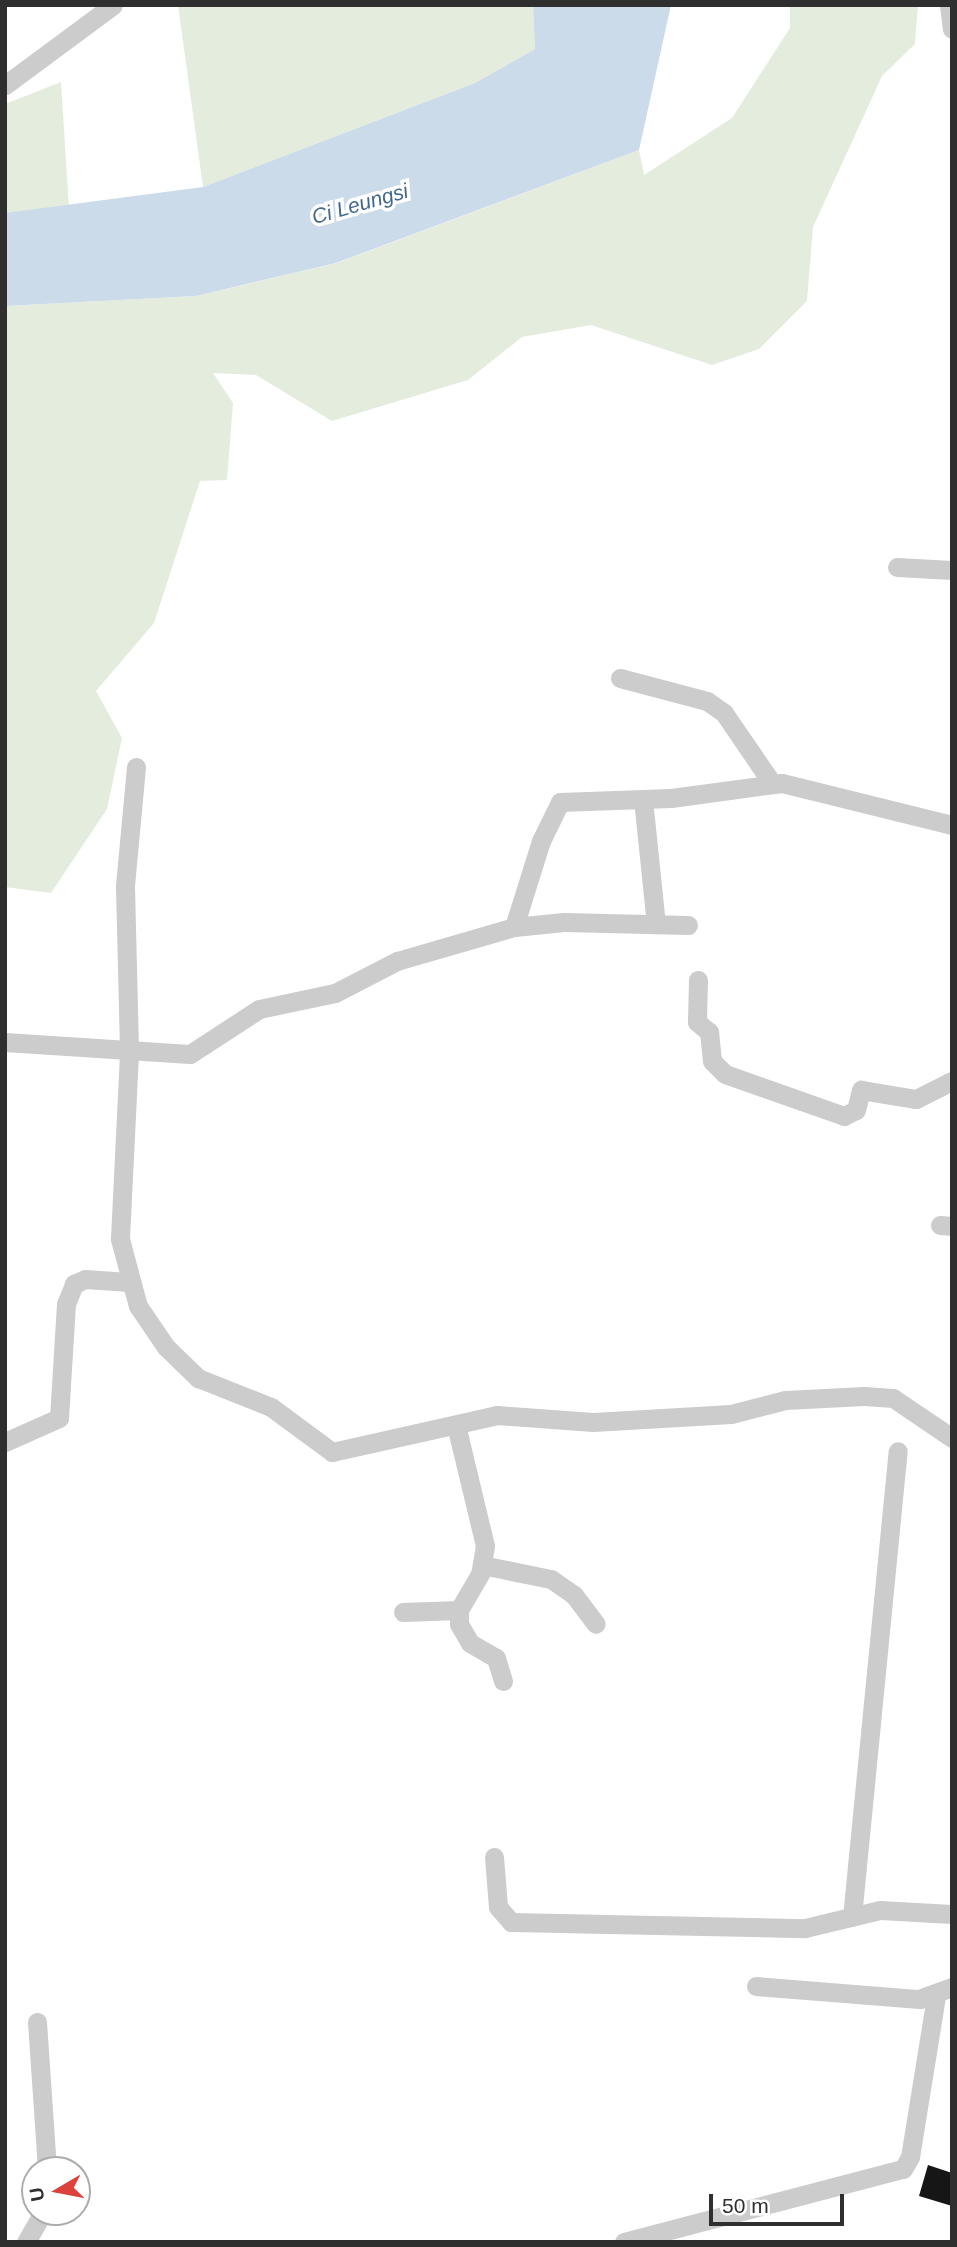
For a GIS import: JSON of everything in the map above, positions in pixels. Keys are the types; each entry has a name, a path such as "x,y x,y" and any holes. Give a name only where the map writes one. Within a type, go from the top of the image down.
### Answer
{"street":[{"path":"5,85 113,5"},
{"path":"949,5 952,29"},
{"path":"897,567 952,570"},
{"path":"621,678 707,701 724,713 772,783"},
{"path":"136,767 125,886 129,1054 120,1208 129,1282 149,1324 198,1378 271,1407 327,1451 525,1414 593,1422 731,1414 785,1400 864,1396 893,1398 952,1438"},
{"path":"514,927 544,833 560,802 643,799 772,783 952,825"},
{"path":"643,799 656,924"},
{"path":"5,1042 129,1054 190,1054 259,1009 335,993 397,961 514,927 688,925"},
{"path":"698,980 697,1022 709,1032 712,1061 725,1074 844,1116 856,1110 861,1090 916,1100 952,1081"},
{"path":"5,1442 60,1419 66,1304 74,1284 85,1279 129,1282"},
{"path":"456,1425 483,1521 482,1565 458,1610 462,1635 496,1658 503,1681"},
{"path":"852,1917 898,1451"},
{"path":"482,1565 551,1578 574,1595 596,1623"},
{"path":"403,1612 458,1610"},
{"path":"494,1857 498,1907 511,1922 805,1928 886,1909 952,1914"},
{"path":"624,2242 903,2169 910,2157 944,1992 919,1999 756,1986"},
{"path":"37,2022 46,2156"},
{"path":"26,2242 35,2226"}],"shaded area":[{"path":"178,5 533,5 535,49 475,83 203,187"},
{"path":"790,5 918,5 915,44 882,76 813,227 807,301 759,349 712,365 591,325 522,337 468,380 332,421 256,375 213,373 233,403 227,480 200,481 154,623 96,691 122,738 107,809 51,893 5,887 5,306 196,296 337,263 639,150 644,175 732,118 790,28"},
{"path":"61,82 69,208 5,213 5,104"}],"water":[{"name":"Ci Leungsi","path":"533,5 671,5 639,150 336,263 196,296 5,306 5,213 203,187 475,83 535,49"}],"building":[{"path":"928,2165 952,2173 952,2206 919,2196"}]}
